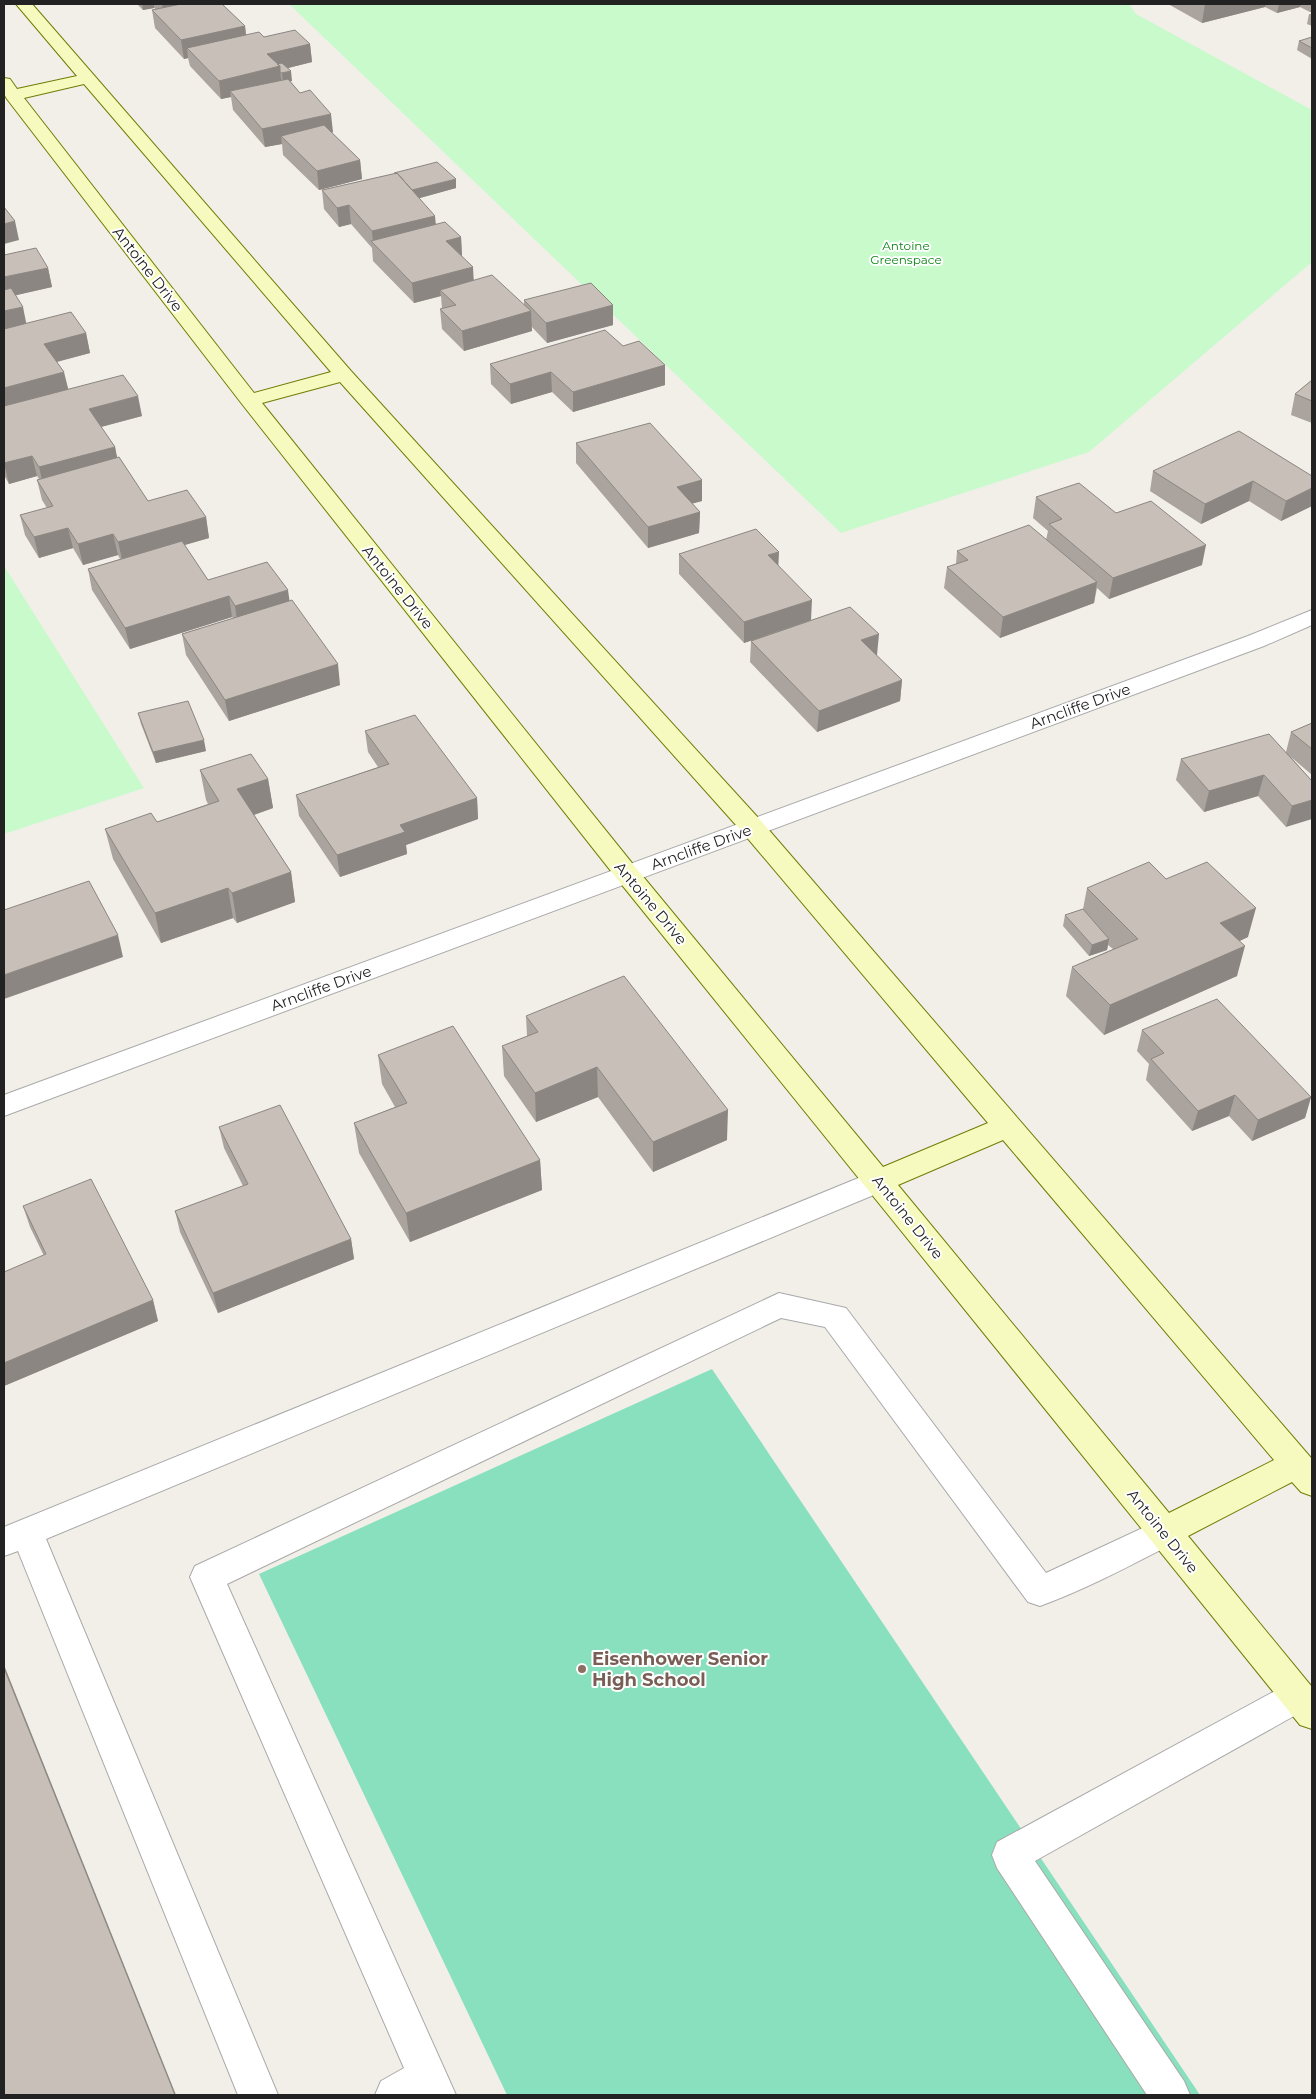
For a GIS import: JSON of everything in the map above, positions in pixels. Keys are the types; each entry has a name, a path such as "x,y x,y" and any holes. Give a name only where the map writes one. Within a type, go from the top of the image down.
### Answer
{"main road":[{"path":"24,4 344,375 753,828 1305,1473 1164,1532"},
{"path":"9,89 89,78"},
{"name":"Antoine Drive","path":"9,89 249,400 627,874 1305,1704"},
{"path":"249,400 344,375"},
{"path":"878,1181 1008,1126"}],"street":[{"name":"Arncliffe Drive","path":"4,1106 1247,644 1312,617"},
{"path":"258,2095 16,1537 878,1181"},
{"path":"396,2095 432,2086 208,1577 778,1305 835,1317 1040,1591 1079,1575 1164,1532"},
{"path":"1170,2095 1010,1855 1305,1704"}],"green space":[{"name":"Antoine Greenspace","path":"289,4 1129,4 1136,14 1312,110 1312,262 1089,452 841,533"},
{"path":"4,566 144,788 4,834"},
{"path":"712,1369 1200,2095 507,2095 259,1574"}],"building":[{"path":"181,4 222,4 245,26 181,40 152,10"},
{"path":"295,30 310,44 267,54 280,66 219,81 187,48 259,32 264,37"},
{"path":"1312,37 1312,48 1299,41"},
{"path":"282,63 291,71 280,72 280,66 277,64"},
{"path":"288,79 300,93 310,90 331,114 262,129 230,91"},
{"path":"324,125 360,160 317,171 281,136"},
{"path":"437,162 456,179 412,190 397,173 394,173"},
{"path":"397,173 435,216 372,231 349,205 337,208 322,190"},
{"path":"4,207 15,221 4,224"},
{"path":"445,222 461,237 446,241 473,267 412,283 371,241"},
{"path":"36,248 48,268 4,277 4,255"},
{"path":"492,275 531,311 462,331 440,309 456,305 440,290"},
{"path":"591,283 613,305 546,323 524,300"},
{"path":"11,288 23,307 4,311 4,290"},
{"path":"71,312 86,333 44,344 64,372 4,388 4,329"},
{"path":"605,330 623,346 639,341 665,365 573,392 551,372 510,384 490,364"},
{"path":"123,375 138,396 89,409 115,447 39,467 32,456 4,463 4,406"},
{"path":"1312,380 1312,401 1295,394"},
{"path":"650,423 702,480 677,487 700,512 648,527 576,443"},
{"path":"1239,431 1312,476 1312,488 1286,501 1253,481 1205,504 1153,471"},
{"path":"119,457 148,501 187,490 206,517 118,542 113,534 78,544 68,528 34,537 20,515 53,506 37,480"},
{"path":"1079,483 1116,513 1151,501 1206,545 1113,578 1049,524 1062,519 1036,497"},
{"path":"1029,525 1097,582 1003,617 947,567 968,560 957,551"},
{"path":"756,529 779,552 768,555 812,600 744,622 679,554"},
{"path":"182,541 208,580 267,562 288,590 235,606 229,596 125,628 88,569"},
{"path":"292,600 338,664 225,700 182,634"},
{"path":"850,607 879,634 861,640 902,680 819,711 751,641"},
{"path":"188,701 204,740 153,752 138,713"},
{"path":"415,715 477,798 400,825 405,832 337,855 296,795 389,764 365,731"},
{"path":"1312,723 1312,749 1291,732"},
{"path":"1269,734 1312,781 1312,800 1292,806 1264,775 1209,791 1181,759"},
{"path":"251,754 268,779 237,789 291,872 232,893 228,888 155,913 105,829 151,813 157,822 219,801 200,770"},
{"path":"1149,862 1166,879 1207,862 1256,908 1220,923 1245,946 1110,1005 1072,967 1138,939 1087,888"},
{"path":"89,881 118,935 4,975 4,910"},
{"path":"1083,909 1109,939 1092,945 1065,915"},
{"path":"624,976 728,1110 653,1142 597,1067 535,1093 502,1046 538,1032 526,1016"},
{"path":"1217,999 1311,1097 1258,1120 1235,1095 1198,1111 1151,1059 1164,1053 1142,1030"},
{"path":"453,1026 540,1160 406,1213 354,1123 407,1103 378,1055"},
{"path":"280,1105 351,1239 213,1293 175,1211 248,1184 219,1127"},
{"path":"91,1179 153,1300 4,1363 4,1272 46,1254 23,1206"},
{"path":"4,1668 175,2095 4,2095"}],"place":[{"name":"Eisenhower Senior High School","path":"582,1669"}]}
